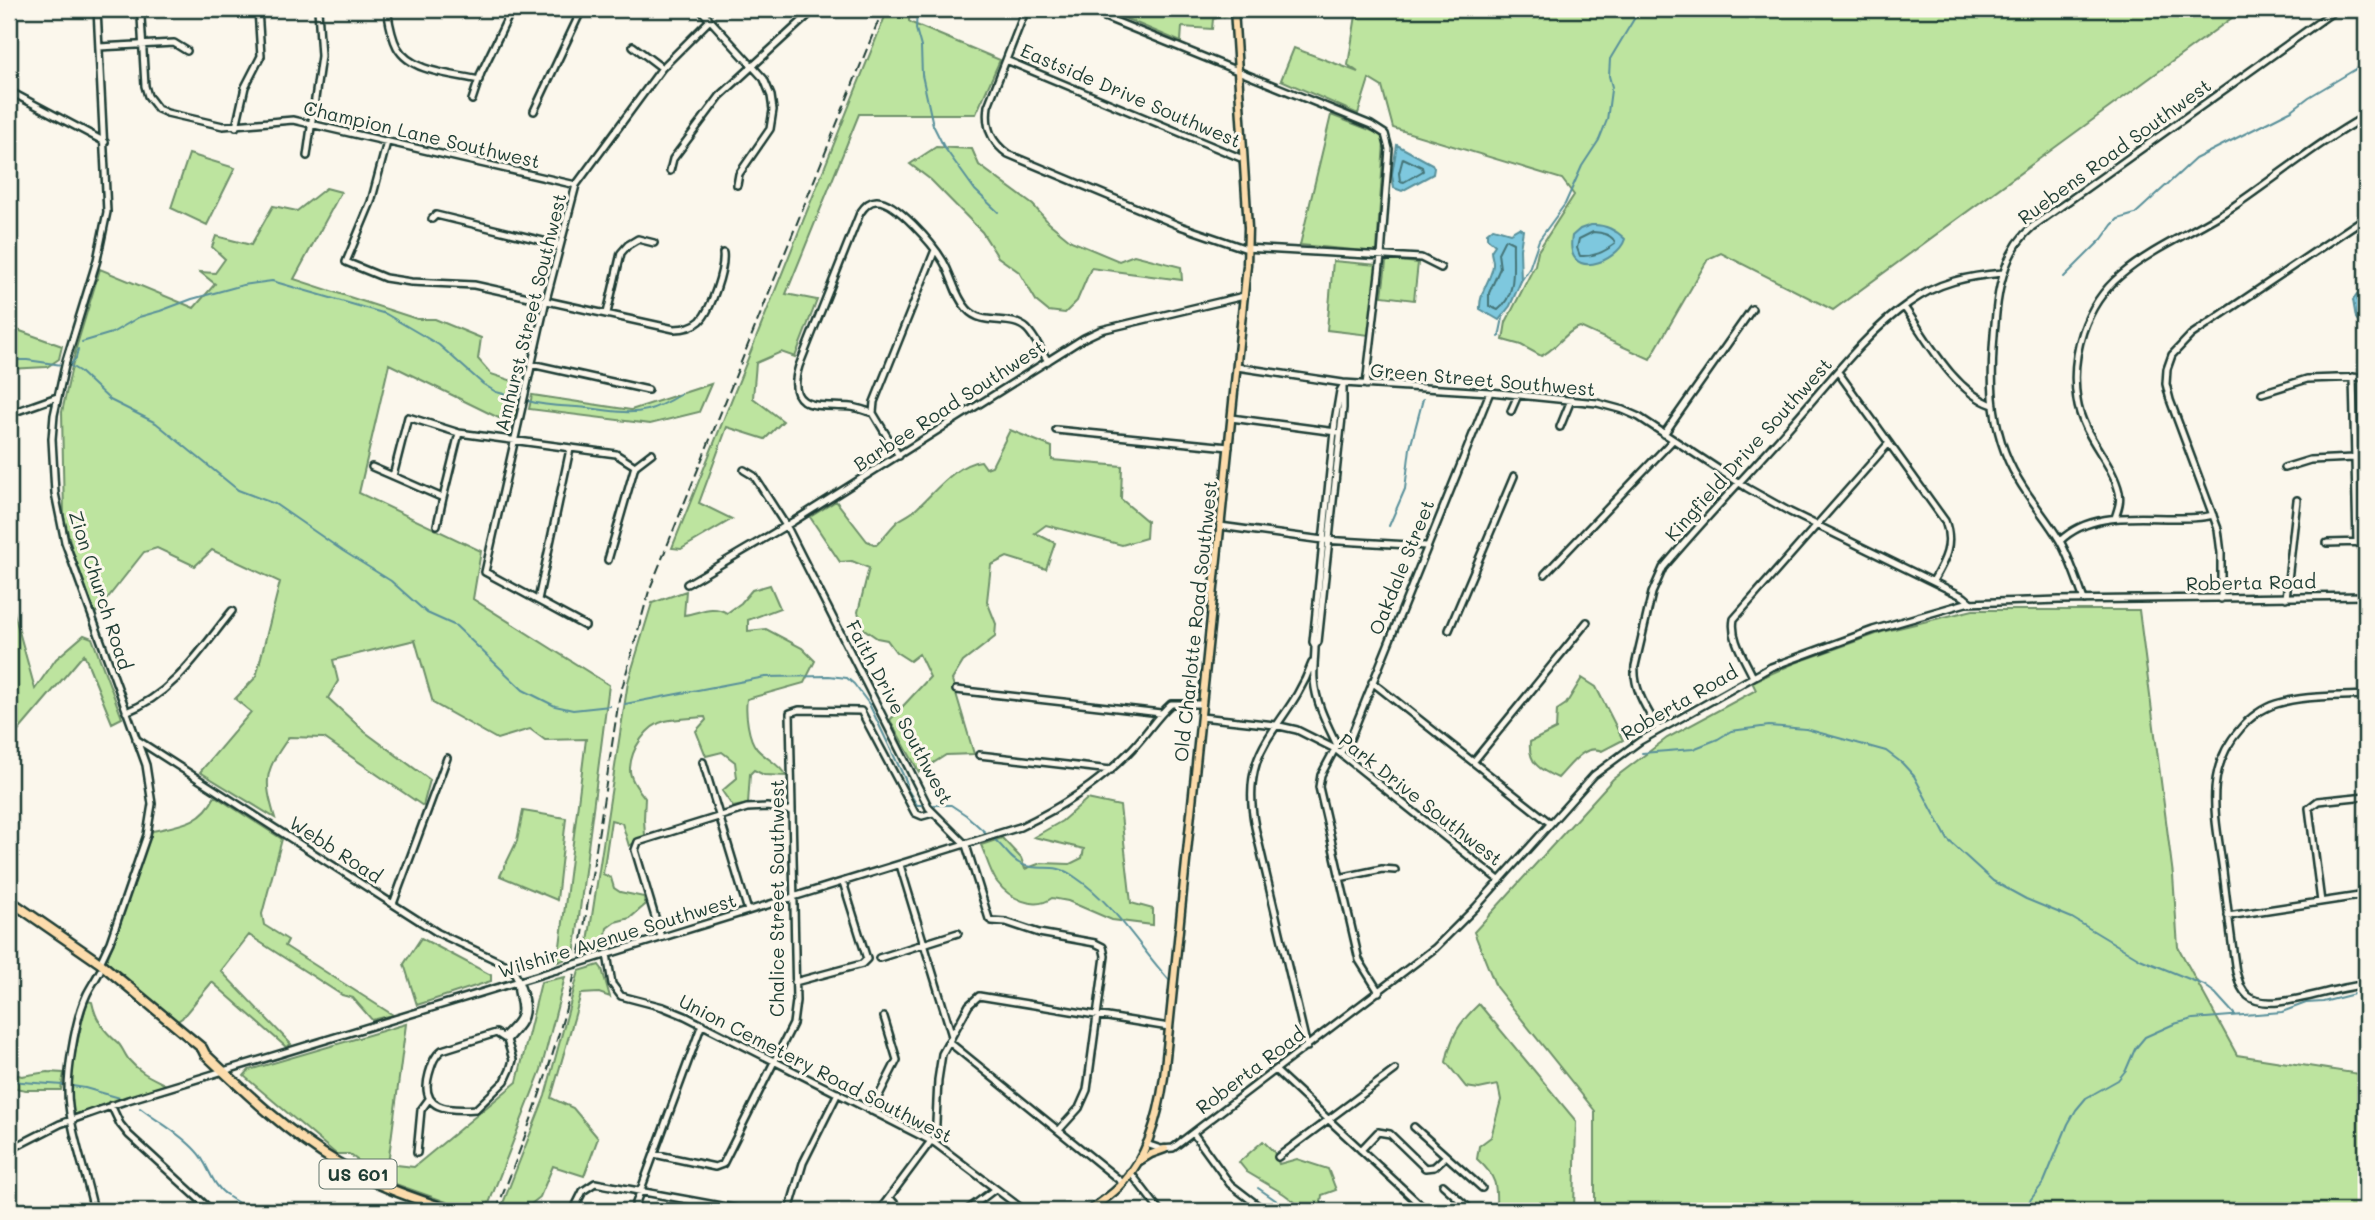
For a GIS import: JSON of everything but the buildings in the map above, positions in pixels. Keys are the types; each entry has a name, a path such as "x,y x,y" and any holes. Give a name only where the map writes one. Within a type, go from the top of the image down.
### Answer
{"highway":[{"name":"US 601","path":"9,900 78,949 304,1140 340,1164 399,1193 452,1211"}],"main road":[{"name":"Old Charlotte Road Southwest","path":"1089,1211 1123,1183 1146,1144 1159,1106 1169,1027 1248,249 1234,9"},
{"path":"1132,1169 1151,1154 1165,1149"}],"street":[{"name":"Zion Church Road","path":"94,1211 71,1120 67,1090 71,1058 86,996 122,910 151,817 152,799 150,782 136,739 60,523 53,452 57,397 104,230 107,201 97,9"},
{"name":"Champion Lane Southwest","path":"143,9 141,17 145,86 148,96 158,109 223,127 293,120 576,185"},
{"path":"236,127 246,88 261,56 257,9"},
{"path":"307,156 321,55 318,9"},
{"path":"387,9 396,45 407,59 423,67 479,80"},
{"path":"472,100 512,9"},
{"path":"534,111 582,9"},
{"path":"700,9 752,66 770,90 773,103 772,118 764,140 739,174 737,185"},
{"path":"1026,9 992,93 987,117 989,132 999,148 1014,157 1180,226 1248,249 1421,258 1441,268"},
{"path":"1085,9 1237,69 1371,125 1385,134 1389,149 1381,256 1366,385"},
{"name":"Ruebens Road Southwest","path":"2084,600 2060,541 2013,471 2000,439 1993,405 1993,342 2003,273 2017,244 2032,227 2337,9"},
{"path":"670,171 673,159 709,109 812,10"},
{"name":"Amhurst Street Southwest","path":"538,600 485,572 546,300 576,185 662,68 710,20"},
{"path":"99,47 174,43 187,51"},
{"path":"633,46 662,68"},
{"name":"Eastside Drive Southwest","path":"1006,60 1243,159"},
{"path":"9,91 105,142"},
{"path":"2115,518 2119,491 2088,435 2076,398 2078,352 2091,312 2113,282 2125,271 2232,207 2321,143 2366,117"},
{"path":"387,142 371,202 346,262 385,278 474,285 683,329 693,326 707,313 723,268 723,253"},
{"path":"873,413 847,407 814,406 800,397 796,385 799,366 860,213 866,205 877,201 887,203 935,250 968,311 982,318 1027,329 1048,361"},
{"path":"432,219 436,215 560,245"},
{"path":"2221,599 2221,552 2213,515 2167,392 2168,362 2191,335 2366,217"},
{"path":"607,313 621,253 638,239 654,243"},
{"path":"899,456 873,413 874,402 935,250"},
{"name":"Kingfield Drive Southwest","path":"1659,730 1639,693 1634,677 1654,586 1670,560 1883,323 1903,306 1952,280 2003,273"},
{"name":"Barbee Road Southwest","path":"687,584 899,456 1084,338 1101,330 1244,296"},
{"path":"1903,306 1960,385 1993,405"},
{"path":"1664,433 1752,309"},
{"path":"531,364 648,390"},
{"name":"Green Street Southwest","path":"1237,367 1343,385 1490,392 1571,400 1623,410 1664,433 1739,483 1964,597 1970,603"},
{"path":"1838,372 1945,521 1950,544 1933,581"},
{"path":"2353,377 2357,543"},
{"path":"2262,393 2307,379 2366,377"},
{"path":"1338,751 1314,682 1313,642 1340,391 1343,385"},
{"name":"Oakdale Street","path":"1379,992 1359,960 1319,788 1321,775 1350,739 1490,392"},
{"path":"1511,411 1518,395"},
{"path":"9,414 57,397"},
{"path":"1560,427 1571,400"},
{"path":"393,476 408,417 459,433 616,454 635,466"},
{"path":"1231,418 1337,432"},
{"path":"1056,430 1228,447"},
{"path":"437,525 459,433"},
{"path":"1545,574 1674,440"},
{"path":"1753,677 1735,639 1732,627 1734,619 1889,443"},
{"path":"570,449 538,600 585,626"},
{"path":"608,561 635,466 652,453"},
{"path":"2284,468 2310,460 2354,458"},
{"path":"372,467 443,498"},
{"name":"Faith Drive Southwest","path":"744,470 754,476 786,526 929,808 966,845 986,913 992,922 1006,922 1039,933 1095,943 1103,947 1105,956 1086,1095 1079,1108 1059,1130"},
{"path":"1449,630 1514,477"},
{"path":"2286,598 2297,500"},
{"path":"2060,541 2081,526 2115,518 2198,518 2213,515"},
{"path":"1220,526 1326,540 1426,546"},
{"path":"2326,543 2366,542"},
{"name":"Roberta Road","path":"1165,1149 1173,1148 1435,948 1500,881 1601,769 1659,730 1753,677 1796,657 1910,618 1970,603 2366,596"},
{"path":"126,712 154,699 169,687 232,611"},
{"path":"1474,761 1587,622"},
{"path":"1307,1047 1252,809 1252,776 1255,762 1275,725 1297,695 1314,657"},
{"path":"1372,682 1550,823"},
{"path":"956,691 1161,713 1171,704 1202,704"},
{"path":"2366,695 2295,699 2274,704 2244,724 2231,739 2219,762 2213,792 2228,916 2240,986 2254,1000 2268,1004 2344,987 2366,985"},
{"name":"Chalice Street Southwest","path":"654,1154 715,1167 723,1164 793,1024 796,982 790,713 799,710 861,711 913,810 922,817 929,808"},
{"name":"Wilshire Avenue Southwest","path":"9,1150 71,1120 111,1105 1020,827 1075,798 1111,770 1144,736 1161,713"},
{"name":"Park Drive Southwest","path":"1201,717 1275,725 1304,732 1338,751 1500,881"},
{"name":"Webb Road","path":"136,739 438,933 508,964 518,981"},
{"path":"979,755 1111,770"},
{"path":"393,904 447,758"},
{"path":"703,762 748,911"},
{"path":"2321,902 2309,808 2318,801 2366,796"},
{"path":"661,937 634,847 642,839 755,807 792,811"},
{"path":"900,865 951,1039 1123,1183"},
{"path":"1339,878 1382,869 1395,870"},
{"path":"796,982 862,964 867,959 843,882"},
{"path":"2228,916 2366,895"},
{"path":"880,958 958,933"},
{"name":"Union Cemetery Road Southwest","path":"607,954 612,984 621,996 663,1007 702,1024 933,1142 1025,1211"},
{"path":"505,1039 526,1014 518,981"},
{"path":"879,1211 933,1142 939,1068 943,1054 970,1005 979,996 1169,1027"},
{"path":"871,1111 897,1060 884,1017"},
{"path":"633,1211 702,1024"},
{"path":"496,1033 505,1039 513,1060 510,1070 505,1081 475,1109 446,1108 429,1099 426,1093 427,1080 436,1054 496,1033"},
{"path":"1276,1070 1427,1211"},
{"path":"1278,1157 1395,1070"},
{"path":"789,1211 803,1163 838,1093"},
{"path":"417,1153 421,1110 429,1099"},
{"path":"111,1105 128,1135 212,1211"},
{"path":"1414,1127 1482,1188"},
{"path":"1361,1150 1382,1131 1390,1134 1425,1168 1434,1167 1446,1157"},
{"path":"1192,1133 1230,1184 1265,1211"},
{"path":"1146,1144 1165,1149"},
{"path":"1132,1169 1160,1211"},
{"path":"573,1211 583,1191 595,1183 745,1211"},
{"path":"1443,1185 1472,1211"},
{"path":"966,1211 995,1189"},
{"path":"890,1198 901,1211"}],"green space":[{"path":"888,9 910,9 909,21 914,24 1000,60 976,114 859,114 786,294 817,300 795,357 781,352 756,363 753,398 783,421 765,439 727,427 699,503 732,519 681,549 672,548"},
{"path":"1103,9 1230,9 1230,15 1213,19 1212,29 1182,27 1181,42"},
{"path":"1357,9 2244,9 1833,310 1721,253 1708,259 1650,359 1580,327 1541,356 1521,345 1503,340 1506,322 1535,265 1538,251 1574,195 1562,179 1393,128 1382,87 1369,79 1358,114 1281,80 1294,48 1358,72 1348,65"},
{"path":"1331,115 1380,134 1384,142 1375,252 1300,245"},
{"path":"936,147 972,149 979,165 1033,205 1071,241 1119,261 1134,255 1181,267 1182,280 1091,268 1077,301 1065,313 1048,311 1037,302 1019,272 998,257 982,232 931,180 910,164"},
{"path":"189,154 235,168 207,225 171,208"},
{"path":"326,188 341,192 294,279 417,319 435,319 481,338 478,359 491,374 522,384 513,425 389,364 359,493 481,551 473,599 609,685 574,956 558,962 586,739 545,740 530,729 497,739 433,703 415,640 333,660 338,681 328,698 365,732 430,780 423,806 324,738 289,737 268,775 275,818 200,772 251,712 235,699 256,677 280,582 212,550 195,566 157,548 144,552 95,614 72,549 64,517 62,412 76,348 100,269 194,308 215,284 200,272 215,273 225,259 212,247 216,236 251,245 273,206 297,211"},
{"path":"1388,260 1418,263 1414,300 1382,296"},
{"path":"1333,261 1377,265 1369,335 1327,330"},
{"path":"9,327 62,346 59,359 47,367 9,369"},
{"path":"711,384 699,412 650,424 529,409 532,395 631,410"},
{"path":"1010,430 1052,447 1052,460 1122,466 1121,499 1147,521 1146,538 1122,545 1046,525 1035,533 1055,543 1046,569 1007,557 991,565 987,601 996,624 995,637 963,662 952,680 974,754 946,755 919,772 890,720 930,677 919,654 910,661 896,652 887,640 877,638 864,629 858,612 869,568 852,561 840,562 810,517 836,501 867,541 876,545 898,521 914,511 954,473 981,461 986,468 992,466"},
{"path":"770,585 780,608 748,620 748,631 766,629 802,648 815,661 804,683 747,699 748,725 754,745 786,776 764,775 754,770 750,774 748,804 733,807 722,791 737,778 735,762 722,752 706,756 696,731 706,720 705,717 670,720 652,727 633,753 630,768 637,788 645,798 645,836 629,846 622,823 611,820 603,874 611,878 614,888 620,892 644,897 645,905 630,918 615,922 607,928 604,949 586,955 628,682 652,603 686,591 684,615 711,609 727,613 741,603 752,590"},
{"path":"9,595 35,689 56,659 84,635 92,638 122,718 112,723 84,654 9,742"},
{"path":"1973,610 2139,610 2173,875 2178,947 2237,1055 2366,1075 2366,1211 1595,1211 1595,1111 1496,987 1474,932 1613,779 1667,738 1756,690 1752,682 1795,663 1882,632"},
{"path":"1582,678 1596,687 1623,740 1602,751 1595,749 1583,753 1558,778 1533,761 1530,742 1556,729 1557,710 1566,704"},
{"path":"215,796 282,839 262,914 264,925 288,940 285,946 393,1015 372,1020 353,998 342,995 249,935 221,971 291,1044 286,1047 212,982 176,1022 103,962 108,957 152,831 189,822 210,805"},
{"path":"1087,799 1120,806 1131,903 1153,909 1153,925 1112,920 1068,901 1052,898 1037,903 1022,901 1002,888 995,878 981,845 1002,838 1021,858 1025,869 1041,863 1070,864 1082,858 1084,849 1034,837 1062,821"},
{"path":"523,811 566,818 557,900 500,876 517,841"},
{"path":"421,938 491,975 491,981 417,1005 404,964"},
{"path":"599,965 610,997 599,993 581,994 551,1098 573,1108 598,1138 584,1176 553,1166 540,1197 525,1211 500,1211 545,1096 579,971"},
{"path":"565,977 541,1070 486,1211 472,1211 384,1180 349,1154 336,1154 244,1076 249,1070 406,1024 388,1164 414,1167 517,1082 541,982"},
{"path":"87,1001 92,1002 101,1025 120,1045 128,1059 147,1075 166,1085 74,1115 72,1072"},
{"path":"1479,1004 1576,1121 1574,1211 1496,1211 1494,1182 1489,1171 1477,1159 1479,1146 1491,1137 1501,1100 1498,1085 1479,1089 1466,1087 1446,1062 1457,1030"},
{"path":"47,1072 64,1073 61,1090 9,1087 9,1073 22,1076"},
{"path":"1263,1141 1274,1152 1279,1164 1297,1159 1328,1169 1336,1190 1322,1195 1320,1211 1307,1211 1247,1172 1239,1162"}],"water":[{"path":"1397,145 1432,164 1434,168 1433,174 1402,191 1394,188 1392,174"},
{"path":"1591,225 1610,228 1625,239 1613,255 1603,261 1583,264 1576,260 1572,251 1572,236"},
{"path":"1493,228 1510,233 1519,228 1523,230 1520,249 1521,281 1510,306 1499,320 1480,309 1480,302 1493,268 1491,251 1495,245 1487,238 1487,233"},
{"path":"2366,290 2366,323 2360,324 2356,318 2353,300"}],"waterway":[{"path":"917,9 916,29 921,47 922,75 933,125 944,147 975,190 998,212"},
{"path":"1612,87 1609,76 1610,59 1640,9"},
{"path":"2064,277 2118,219 2135,214 2195,159 2292,110 2366,63"},
{"path":"1521,281 1529,269 1539,240 1565,204 1582,166 1599,140 1607,120 1611,90"},
{"path":"82,342 112,333 139,317 192,299 243,285 272,281 386,314 439,345 483,384 496,392 520,398"},
{"path":"1499,337 1503,318"},
{"path":"70,365 76,358 78,349"},
{"path":"9,360 62,365"},
{"path":"69,365 110,400 156,423 238,490 275,504 391,581 427,613 456,626 523,690 555,706 573,710 610,706"},
{"path":"528,401 552,406 639,412 681,394"},
{"path":"1389,526 1405,489 1410,448 1423,399"},
{"path":"625,704 765,677 847,678 869,704 917,805 951,805 987,834"},
{"path":"1642,753 1693,749 1731,731 1769,726 1806,729 1886,751 1914,776 1948,840 1993,881 2026,899 2072,918 2140,959 2204,985 2235,1015"},
{"path":"995,840 1019,863 1067,872 1102,899 1170,981 1167,1004"},
{"path":"2022,1211 2044,1182 2076,1110 2086,1098 2118,1080 2145,1037 2193,1019 2282,1012 2306,1003 2323,1002 2366,991"},
{"path":"9,1081 63,1085"},
{"path":"72,1086 120,1098"},
{"path":"140,1108 190,1145 200,1156 217,1186 227,1195"},
{"path":"1258,1188 1284,1206 1281,1211"},
{"path":"229,1197 251,1211"}],"railway":[{"path":"496,1211 544,1081 573,981 581,947 619,699 649,591 883,9"}]}
